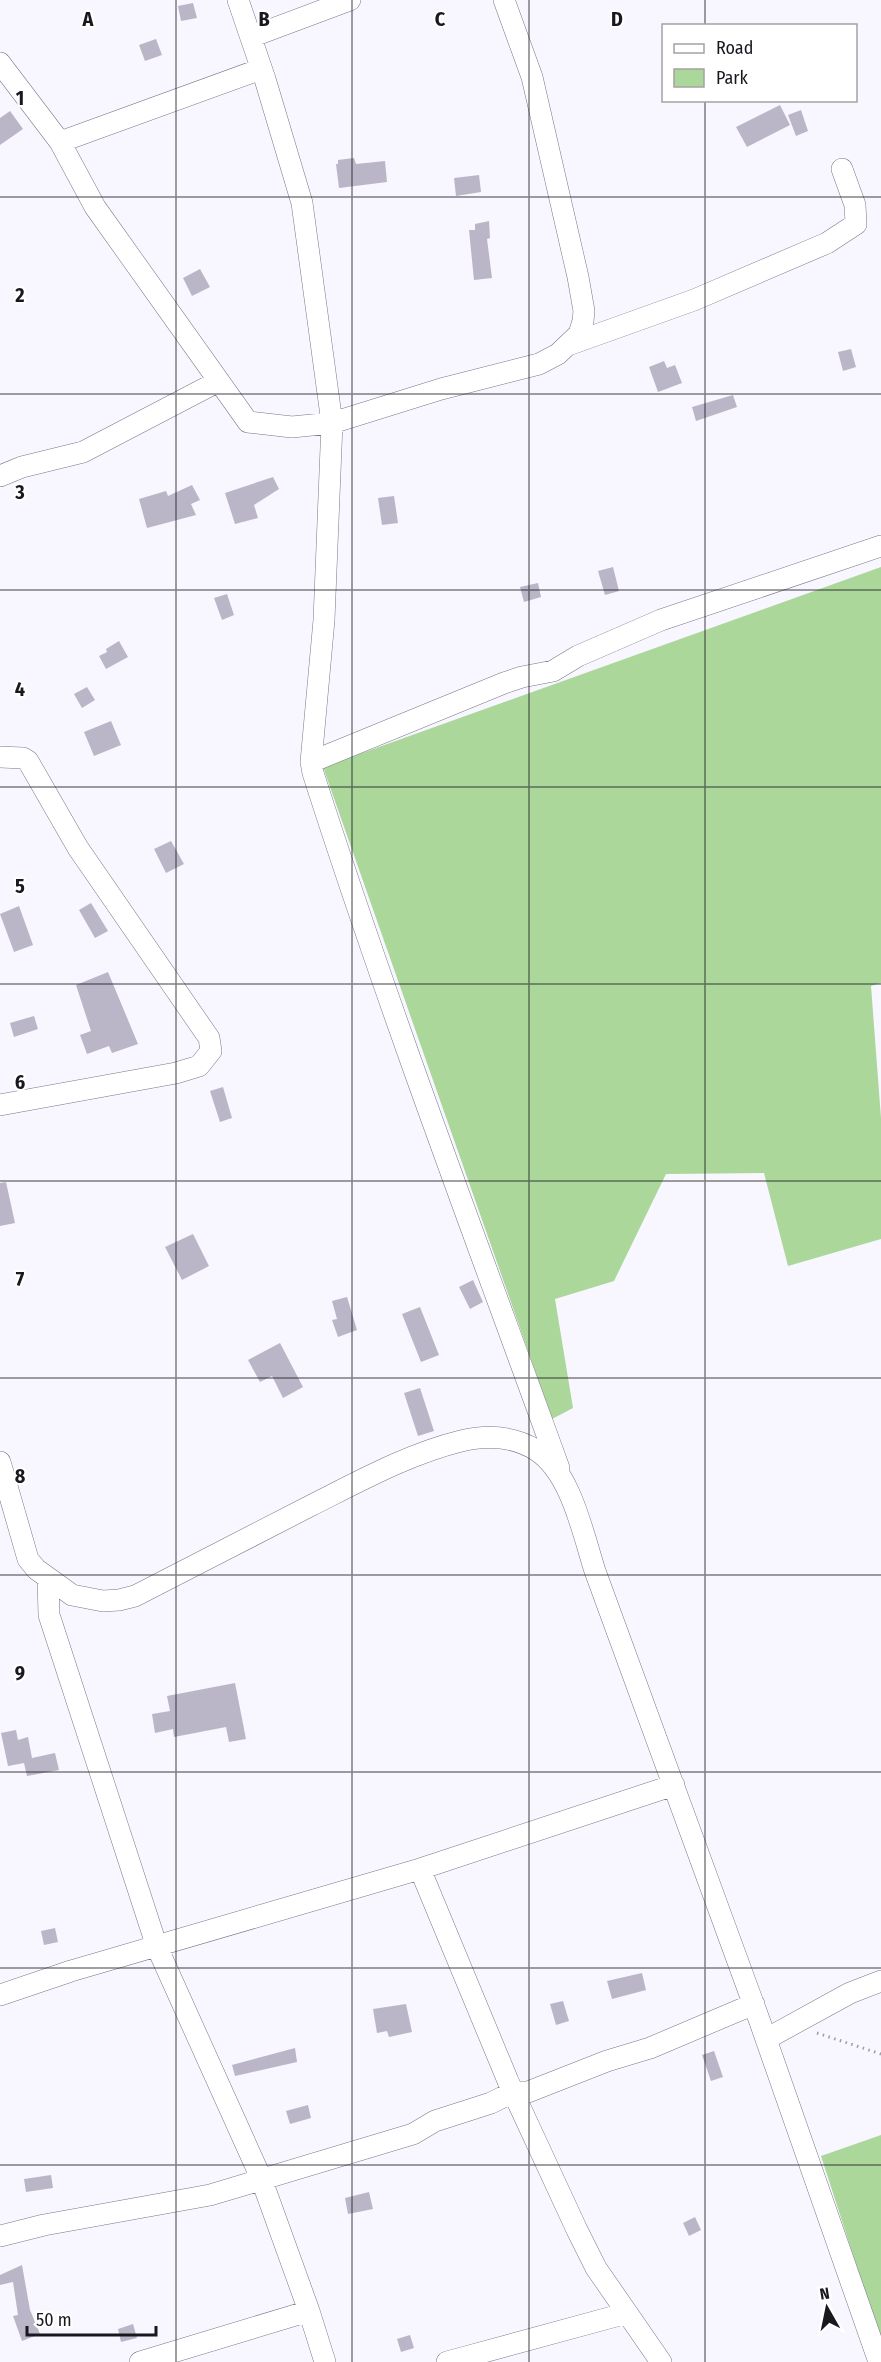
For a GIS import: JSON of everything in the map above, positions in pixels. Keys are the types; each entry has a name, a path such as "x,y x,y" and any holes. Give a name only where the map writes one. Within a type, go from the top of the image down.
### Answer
{"street":[{"path":"238,0 302,202 332,423 324,620 311,762 353,896 754,2004 879,2362"},
{"path":"251,37 350,0"},
{"path":"0,63 60,142 95,207 248,422 292,427 332,423 441,389 539,364 558,354 579,334 584,321 578,277 532,77 504,0"},
{"path":"60,142 261,69"},
{"path":"571,344 694,300 827,243 856,224 855,205 842,169"},
{"path":"0,476 22,466 83,452 219,381"},
{"path":"311,762 504,683 552,671 578,656 661,620 881,546"},
{"path":"0,757 23,758 28,761 78,848 209,1038 211,1051 199,1066 176,1073 0,1105"},
{"path":"0,1462 5,1496 28,1559 48,1579 72,1595 88,1599 119,1600 135,1596 366,1478 424,1453 462,1441 492,1437 518,1441 537,1451 550,1464 564,1484"},
{"path":"48,1579 49,1615 157,1947 261,2178 325,2362"},
{"path":"0,1995 71,1971 420,1869 674,1785"},
{"path":"420,1869 513,2092 577,2230 596,2268 661,2362"},
{"path":"766,2039 850,1993 881,1981"},
{"path":"0,2236 44,2225 210,2195 413,2134 435,2121 491,2103 513,2092 528,2092 607,2061 650,2048 754,2004"},
{"path":"140,2362 309,2311"},
{"path":"447,2362 627,2313"}],"path":[{"path":"792,2025 881,2055"}],"green space":[{"path":"881,567 881,983 871,986 881,1118 881,1239 788,1266 764,1173 666,1174 614,1281 555,1299 573,1408 552,1419 323,767"},
{"path":"881,2135 881,2341 821,2156"}],"building":[{"path":"193,3 197,18 181,21 178,6"},
{"path":"156,39 162,55 145,61 139,45"},
{"path":"780,105 790,125 747,147 736,127"},
{"path":"801,110 808,131 796,136 788,115"},
{"path":"10,111 23,129 0,145 0,118"},
{"path":"354,158 356,164 385,161 387,182 339,188 336,164 338,160"},
{"path":"479,175 481,192 456,196 454,178"},
{"path":"489,221 490,238 487,239 492,278 474,280 469,230 475,230 475,224"},
{"path":"200,269 210,287 192,296 183,278"},
{"path":"851,349 856,367 843,371 838,352"},
{"path":"664,361 667,368 675,365 682,383 658,392 649,367"},
{"path":"733,395 737,407 696,421 692,407"},
{"path":"273,477 279,489 254,505 258,518 235,524 225,493"},
{"path":"192,485 200,500 191,504 196,515 147,528 139,499 166,491 168,496"},
{"path":"394,496 398,523 382,525 378,498"},
{"path":"613,567 619,591 605,595 598,571"},
{"path":"538,583 541,597 524,602 520,587"},
{"path":"227,594 234,615 222,620 214,598"},
{"path":"119,641 128,657 106,669 99,656"},
{"path":"87,687 95,700 82,708 74,694"},
{"path":"111,721 121,745 94,756 84,732"},
{"path":"171,841 184,864 166,873 154,849"},
{"path":"91,903 108,931 95,938 79,910"},
{"path":"19,906 33,945 14,952 0,914"},
{"path":"108,972 138,1044 112,1053 109,1046 87,1054 80,1035 91,1031 76,985"},
{"path":"34,1016 38,1029 14,1037 10,1023"},
{"path":"223,1087 232,1118 220,1122 210,1091"},
{"path":"6,1182 15,1223 0,1226 0,1183"},
{"path":"193,1234 209,1266 182,1280 165,1247"},
{"path":"473,1280 483,1302 470,1309 459,1287"},
{"path":"347,1297 357,1330 338,1337 332,1320 337,1319 332,1301"},
{"path":"420,1307 439,1355 421,1362 402,1314"},
{"path":"280,1343 303,1387 283,1398 272,1376 260,1382 248,1360"},
{"path":"420,1388 434,1431 418,1436 404,1393"},
{"path":"235,1683 246,1739 229,1742 226,1727 174,1737 173,1729 155,1733 152,1714 170,1711 167,1696"},
{"path":"16,1730 18,1740 28,1737 32,1758 55,1753 59,1770 27,1776 24,1763 8,1766 1,1733"},
{"path":"55,1928 58,1942 44,1945 41,1931"},
{"path":"642,1973 646,1990 612,1999 607,1981"},
{"path":"563,2001 569,2021 556,2025 550,2004"},
{"path":"406,2004 412,2032 389,2037 387,2031 377,2033 373,2009"},
{"path":"295,2048 297,2062 235,2076 232,2065"},
{"path":"714,2051 723,2077 711,2081 702,2055"},
{"path":"308,2105 311,2118 290,2124 286,2111"},
{"path":"51,2175 53,2188 26,2192 24,2179"},
{"path":"369,2192 373,2209 348,2214 345,2198"},
{"path":"695,2217 701,2230 689,2236 683,2223"},
{"path":"22,2265 30,2310 40,2334 22,2341 13,2316 18,2315 13,2282 0,2285 0,2275"},
{"path":"133,2324 137,2338 121,2342 118,2329"},
{"path":"410,2335 414,2348 401,2352 397,2339"}]}
